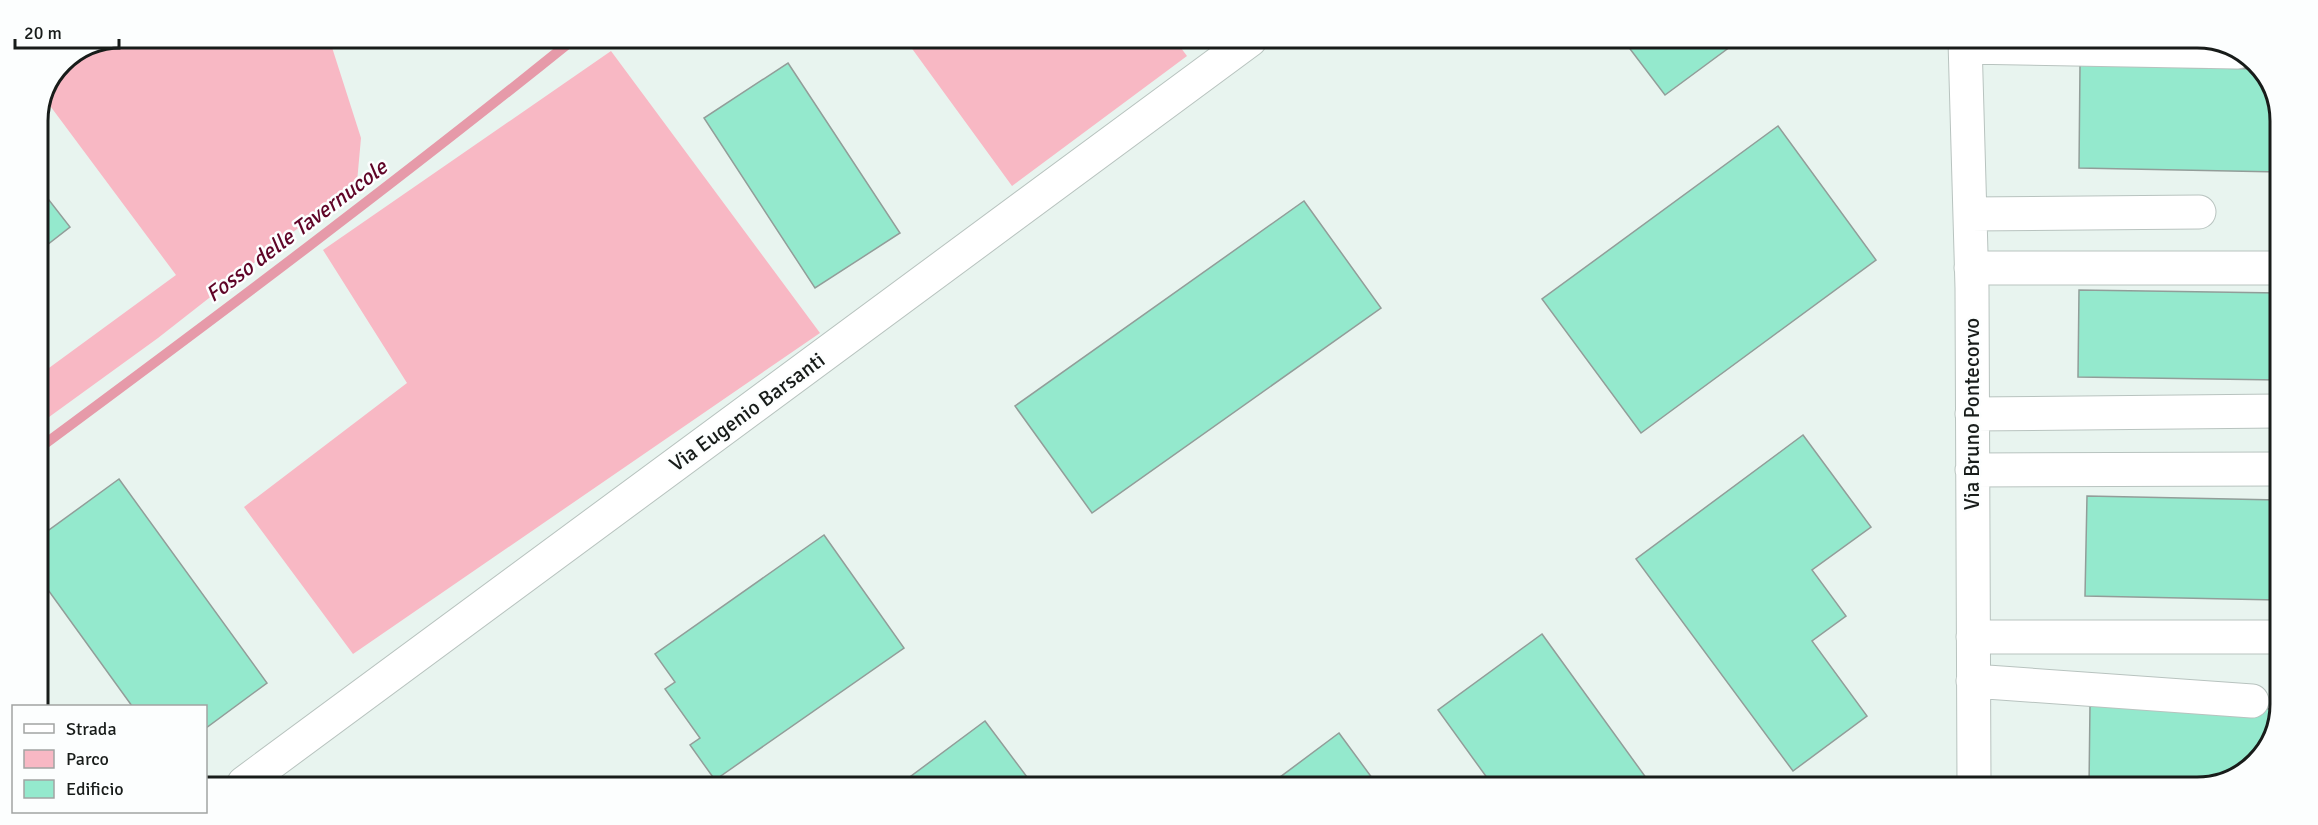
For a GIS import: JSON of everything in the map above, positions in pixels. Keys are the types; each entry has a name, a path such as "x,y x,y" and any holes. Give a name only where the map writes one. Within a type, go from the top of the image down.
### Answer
{"street":[{"name":"Via Eugenio Barsanti","path":"252,777 1239,48"},
{"name":"Via Bruno Pontecorvo","path":"1965,48 1971,268 1973,637 1967,777"},
{"path":"2102,48 2219,51"},
{"path":"1970,214 2199,212"},
{"path":"1971,268 2270,268"},
{"path":"1972,414 2270,411"},
{"path":"1972,470 2270,469"},
{"path":"1973,637 2270,637"},
{"path":"1973,681 2252,700"}],"green space":[{"path":"332,48 361,138 357,182 158,338 48,418 48,369 176,275 50,105 60,80 80,60 107,49"},
{"path":"912,48 1181,48 1187,56 1012,186"},
{"path":"611,51 820,333 353,654 244,507 407,383 323,250"}],"building":[{"path":"1629,48 1729,48 1665,95"},
{"path":"788,63 900,233 815,288 704,118"},
{"path":"2080,65 2249,69 2264,93 2270,116 2270,172 2079,168"},
{"path":"1778,126 1876,260 1641,433 1542,299"},
{"path":"48,199 70,227 48,244"},
{"path":"1304,201 1381,308 1092,513 1015,406"},
{"path":"2079,290 2270,293 2270,380 2078,377"},
{"path":"1803,435 1871,527 1812,570 1846,616 1812,641 1867,716 1793,771 1636,559"},
{"path":"119,479 267,683 207,727 207,705 131,705 48,590 48,531"},
{"path":"2087,496 2270,500 2270,600 2085,596"},
{"path":"824,535 904,648 719,777 713,777 690,745 700,738 665,689 675,682 655,654"},
{"path":"1542,634 1645,777 1486,777 1438,710"},
{"path":"2090,705 2270,709 2266,728 2249,756 2238,765 2216,775 2089,777"},
{"path":"985,721 1027,777 910,777"},
{"path":"1339,733 1371,777 1280,777"}],"waterway":[{"name":"Fosso delle Tavernucole","path":"48,442 308,246 562,48"}]}
